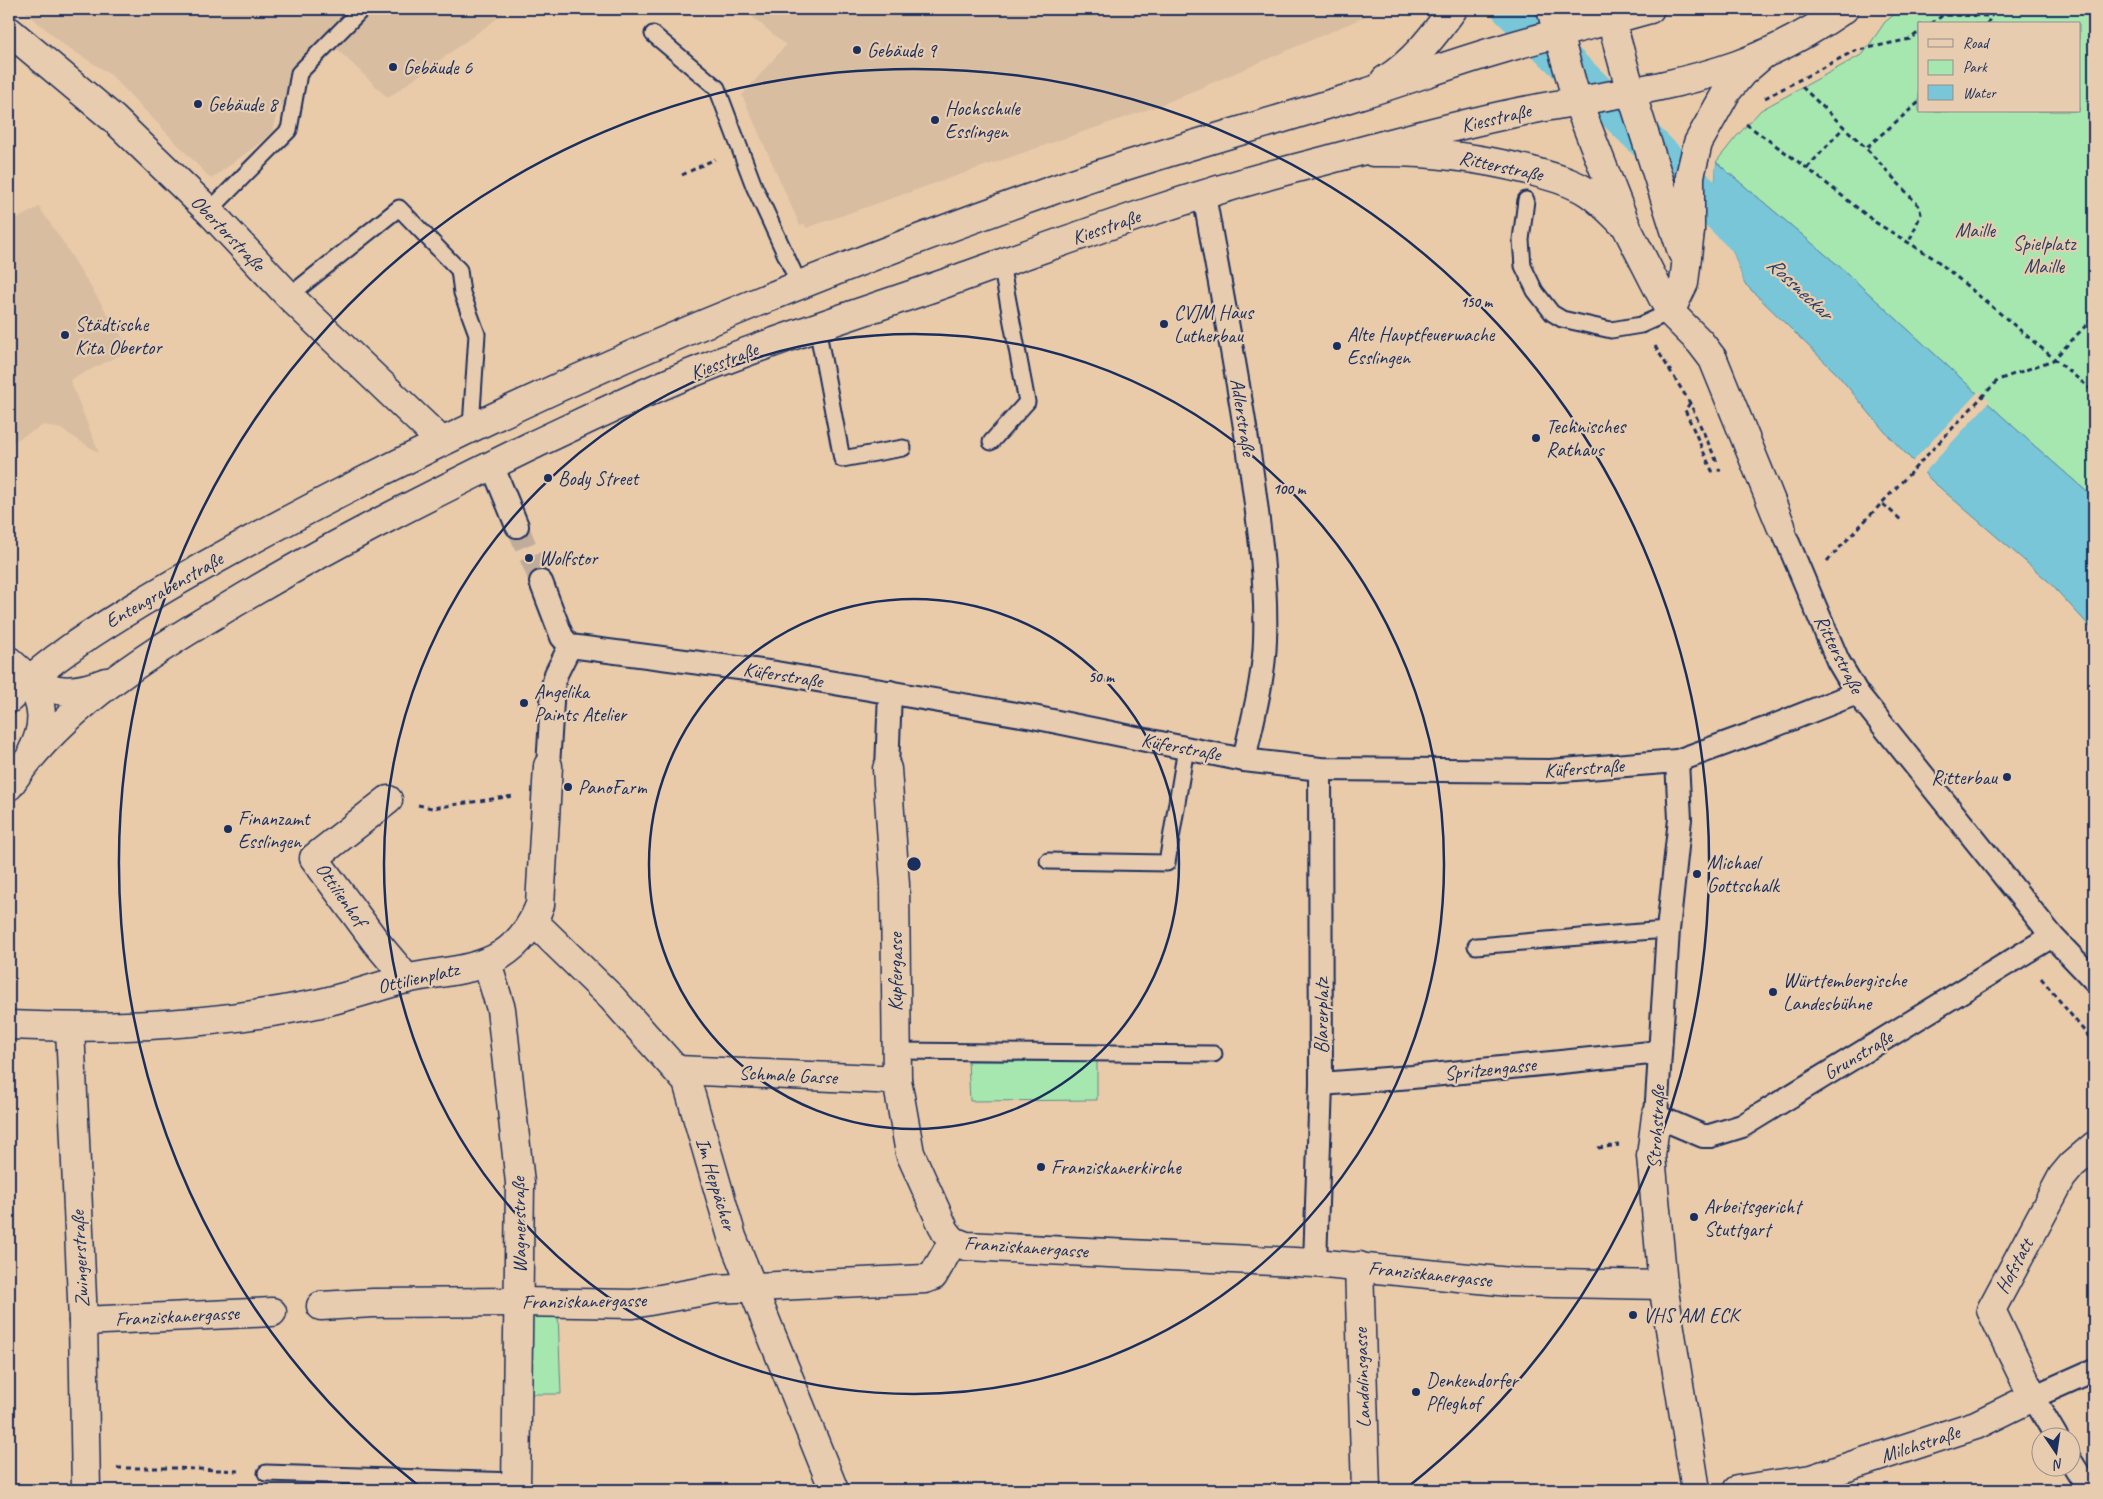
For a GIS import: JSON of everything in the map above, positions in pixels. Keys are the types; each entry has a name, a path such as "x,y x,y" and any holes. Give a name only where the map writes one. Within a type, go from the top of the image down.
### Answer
{"street":[{"path":"1365,93 1390,77 1416,54 1453,9"},
{"name":"Kiesstraße","path":"305,511 471,427 799,284 1075,182 1365,93 1497,50 1562,24 1609,14 1650,9"},
{"path":"1817,9 1834,9"},
{"name":"Kiesstraße","path":"119,678 306,561 390,516 623,402 684,376 816,327 1204,194 1496,117 1567,103 1633,86 1726,69 1797,39 1844,9"},
{"path":"1609,14 1633,86 1686,266"},
{"name":"Ritterstraße","path":"1562,24 1567,103 1670,312 1700,342 1713,359 1838,661 1857,693 2052,936 2094,980"},
{"name":"Obertorstraße","path":"9,31 114,119 208,211 289,296 441,441"},
{"path":"1670,312 1684,283 1690,231 1690,176 1698,144 1726,91 1742,73 1764,54"},
{"name":"Ritterstraße","path":"1359,152 1408,152 1464,157 1542,174 1570,183 1588,192 1604,204 1627,228"},
{"name":"Adlerstraße","path":"1204,194 1244,417 1259,524 1264,578 1264,662 1244,760"},
{"path":"492,466 517,526"},
{"name":"Entengrabenstraße","path":"9,699 29,679 60,654 100,627 187,575 305,511"},
{"path":"541,582 562,637 570,646"},
{"name":"Küferstraße","path":"570,646 776,673 1033,717 1244,760 1320,769 1550,771 1677,761 1857,693"},
{"name":"Ottilienplatz","path":"9,1025 70,1028 192,1023 236,1017 312,1005 407,979 486,963 502,954 523,936 534,922 540,905 553,686 556,674 570,646"},
{"path":"9,661 29,679 44,688 75,690 119,678"},
{"path":"30,756 89,700 119,678"},
{"path":"9,786 30,756 39,738 42,726 37,693 29,679"},
{"name":"Kupfergasse","path":"890,692 887,769 894,885 898,1080 910,1153 945,1231 953,1241"},
{"name":"Strohstraße","path":"1677,761 1680,820 1668,930 1656,1116 1651,1156 1663,1284 1696,1490"},
{"name":"Blarerplatz","path":"1315,1263 1321,1084 1320,769"},
{"name":"Ottilienhof","path":"388,800 314,858 376,942 407,979"},
{"name":"Im Heppächer","path":"534,922 612,998 687,1082 698,1126 725,1214 752,1288 834,1490"},
{"name":"Grunstraße","path":"1656,1116 1702,1136 1710,1136 1742,1126 2052,936"},
{"name":"Wagnerstraße","path":"486,963 502,1008 520,1184 520,1302 516,1486"},
{"name":"Zwingerstraße","path":"70,1028 83,1321 86,1480"},
{"name":"Spritzengasse","path":"1321,1084 1412,1077 1660,1052"},
{"name":"Schmale Gasse","path":"678,1070 898,1080"},
{"name":"Hofstatt","path":"2033,1397 1991,1310 2062,1177 2072,1165 2094,1146"},
{"name":"Franziskanergasse","path":"321,1306 373,1303 520,1302 633,1304 715,1289 925,1279 933,1276 953,1241 966,1246 1359,1266 1510,1282 1663,1284"},
{"name":"Landolinsgasse","path":"1359,1266 1366,1490"},
{"name":"Franziskanergasse","path":"83,1321 272,1312"},
{"name":"Milchstraße","path":"1736,1490 1811,1479 1976,1425 2094,1370"},
{"path":"2033,1397 2050,1426"},
{"path":"2080,1476 2089,1490"}],"lane":[{"path":"208,211 289,130 299,73 362,9"},
{"path":"653,34 717,88 754,186 799,284"},
{"path":"1526,200 1521,240 1523,266 1535,291 1552,313 1562,319 1611,330 1627,329 1641,325 1670,312"},
{"path":"289,296 399,208 459,270 462,293 477,334 471,427"},
{"path":"991,442 1027,402 1001,264"},
{"path":"816,327 842,459 902,448"},
{"path":"1048,861 1167,863 1186,748"},
{"path":"1476,946 1543,941 1584,935 1668,930"},
{"path":"896,1051 1214,1054"},
{"path":"266,1473 516,1486"}],"path":[{"path":"1988,22 1994,9"},
{"path":"1934,22 1943,15 1992,16"},
{"path":"1758,102 1854,51 1910,39 1918,33"},
{"path":"1802,87 1866,148 1919,206 1921,214 1909,242"},
{"path":"1866,148 1918,103"},
{"path":"1746,123 1875,222 1935,259 2094,392"},
{"path":"1807,168 1844,127"},
{"path":"1832,558 1998,380 2054,360 2094,317"},
{"path":"1690,403 1685,410 1687,421 1712,471 1721,470"},
{"path":"1883,504 1901,520"},
{"path":"388,800 432,808 547,779"},
{"path":"2022,954 2094,1043"},
{"path":"86,1480 175,1468 266,1473"}],"shaded area":[{"path":"22,9 510,9 388,98 337,49 277,111 273,133 211,179 110,74 64,45"},
{"name":"Hochschule Esslingen","path":"743,9 1383,9 1161,105 806,228 805,224 800,226 742,95 786,45"},
{"name":"Städtische Kita Obertor","path":"39,207 130,350 70,380 99,453 61,429 44,425 9,444 9,223"}],"green space":[{"name":"Maille","path":"1901,9 2094,9 2094,498 2028,440 1839,266 1716,162 1761,110 1863,54 1885,22"},
{"path":"968,1061 1097,1061 1097,1100 970,1101"},
{"path":"558,1314 561,1394 530,1394 529,1315"}],"water":[{"path":"1716,162 1839,266 2028,440 2094,498 2094,631 2048,581 1931,480 1885,432 1837,374 1744,283 1716,206 1714,191"}],"pier":[{"path":"1715,160 1714,191 1716,206 1744,283 1740,279 1714,206 1712,191"},
{"path":"1979,391 1990,401 1923,474 1912,462"}],"waterway":[{"name":"Rossneckar","path":"1511,9 1755,247"}],"tunnel":[{"path":"517,526 541,582"}],"place":[{"name":"Gebäude 9","path":"857,50"},
{"name":"Gebäude 6","path":"393,67"},
{"name":"Gebäude 8","path":"198,104"},
{"name":"Hochschule Esslingen","path":"935,120"},
{"name":"CVJM Haus Lutherbau","path":"1164,324"},
{"name":"Städtische Kita Obertor","path":"65,335"},
{"name":"Alte Hauptfeuerwache Esslingen","path":"1337,346"},
{"name":"Technisches Rathaus","path":"1536,438"},
{"name":"Body Street","path":"548,478"},
{"name":"Wolfstor","path":"529,558"},
{"name":"Angelika Paints Atelier","path":"524,703"},
{"name":"Ritterbau","path":"2007,777"},
{"name":"PanoFarm","path":"568,787"},
{"name":"Finanzamt Esslingen","path":"228,829"},
{"name":"Michael Gottschalk","path":"1697,874"},
{"name":"Württembergische Landesbühne","path":"1773,992"},
{"name":"Franziskanerkirche","path":"1041,1167"},
{"name":"Arbeitsgericht Stuttgart","path":"1694,1217"},
{"name":"VHS AM ECK","path":"1633,1315"},
{"name":"Denkendorfer Pfleghof","path":"1416,1392"}],"park label":[{"name":"Spielplatz Maille","path":"2044,254"}]}
